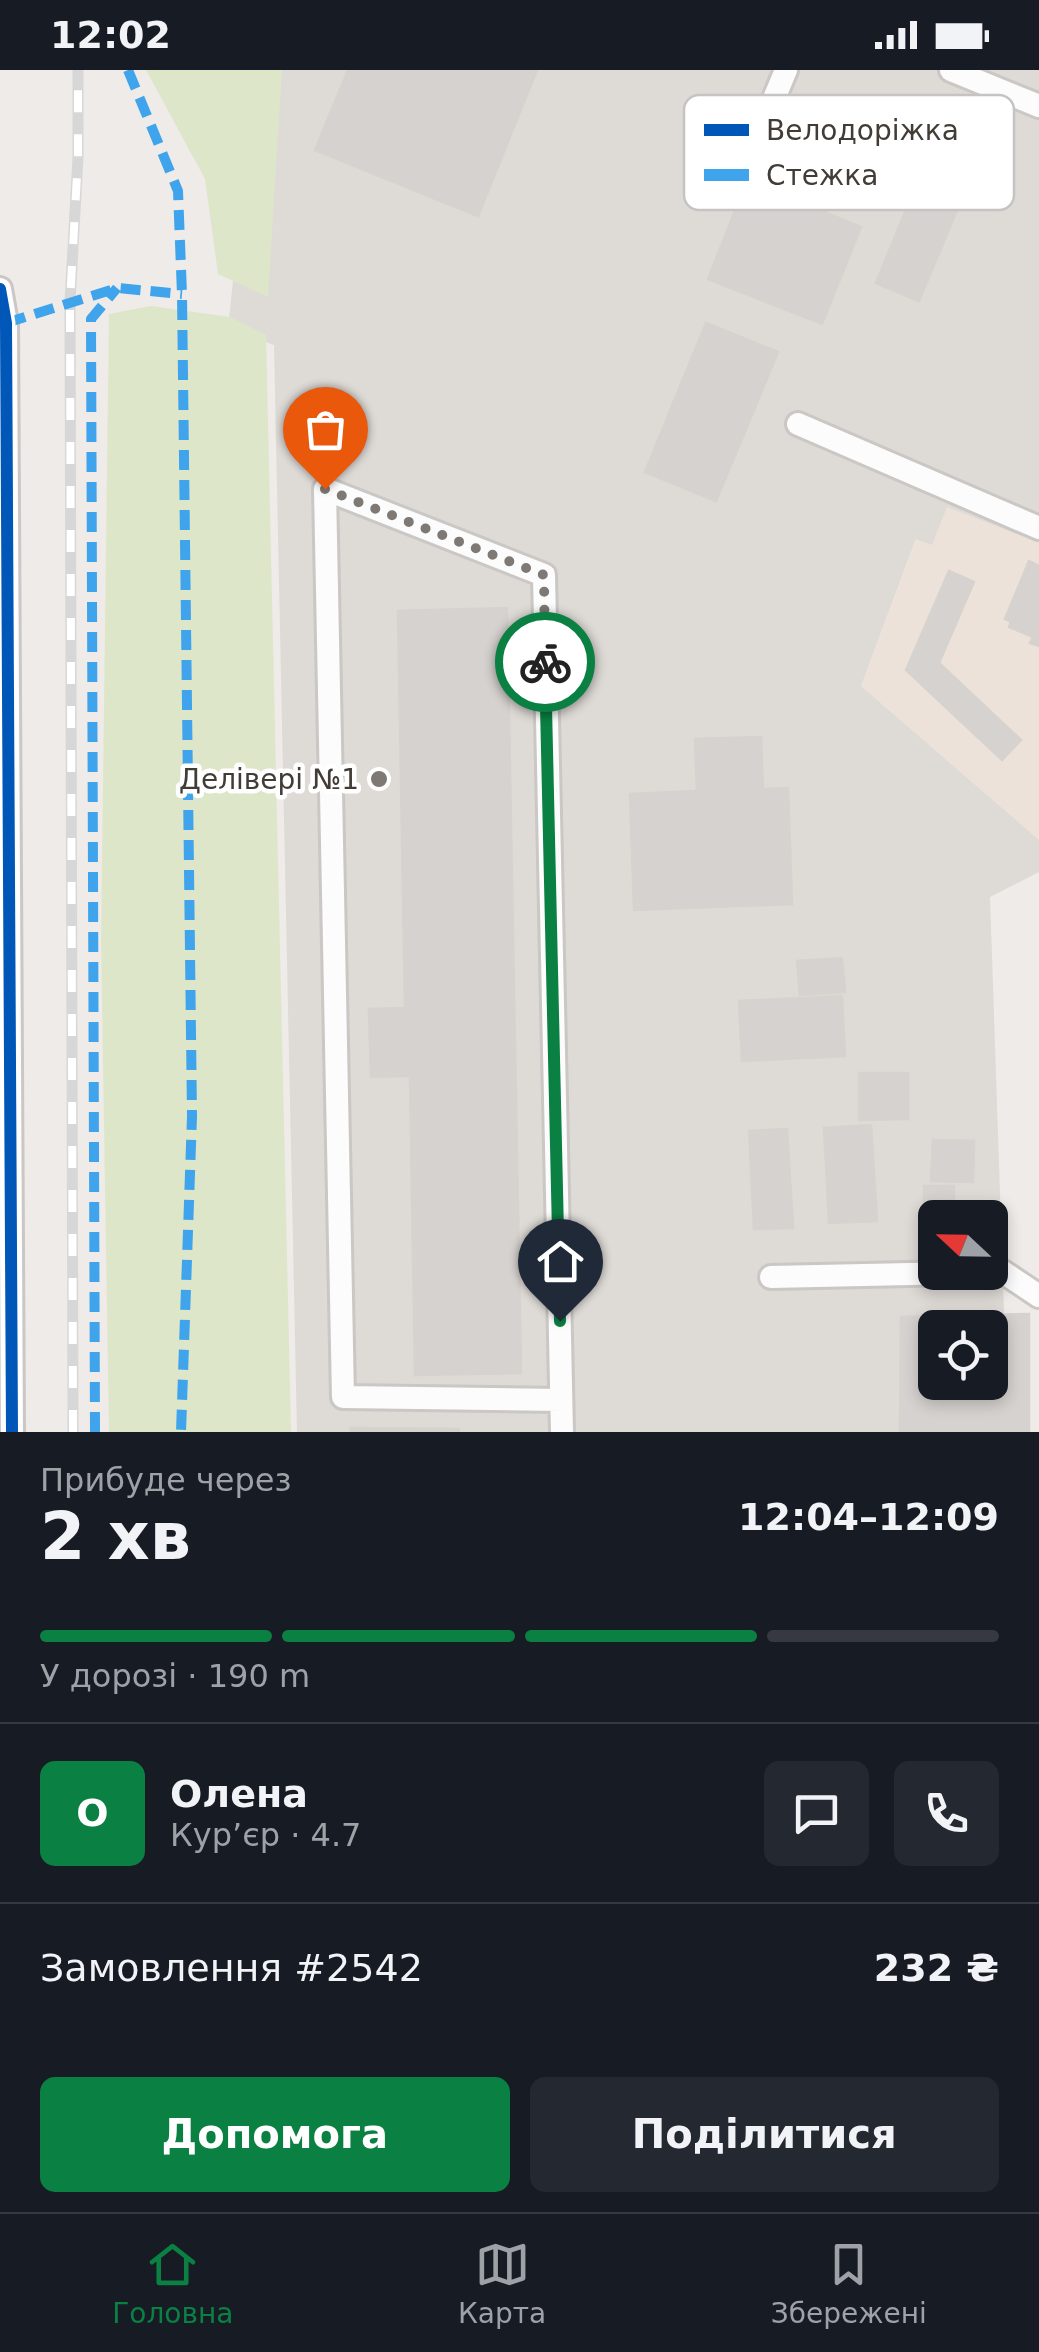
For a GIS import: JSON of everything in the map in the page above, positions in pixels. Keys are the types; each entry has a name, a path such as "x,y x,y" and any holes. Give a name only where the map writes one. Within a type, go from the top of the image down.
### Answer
{"street":[{"path":"775,95 786,70"},
{"path":"951,70 1012,95"},
{"path":"1014,96 1039,106"},
{"path":"0,289 6,323 12,1432"},
{"path":"798,424 1039,528"},
{"path":"561,1400 344,1397 325,489 544,575 562,1432"},
{"path":"771,1277 1002,1272 1039,1296"}],"shaded area":[{"path":"255,70 1039,70 1039,543 947,507 932,545 916,539 861,686 1039,840 1039,872 990,897 1000,1200 918,1200 918,1290 1003,1290 1004,1310 918,1310 918,1400 1007,1400 1008,1432 297,1432 274,345 228,329"},
{"path":"947,507 1039,543 1039,840 861,686 917,538"}],"green space":[{"path":"146,70 282,70 268,297 218,274 205,179"},
{"path":"151,306 230,317 266,335 291,1432 109,1432 101,941 109,314"}],"building":[{"path":"348,70 537,70 478,216 315,150"},
{"path":"819,210 861,227 822,324 708,279 735,211"},
{"path":"906,210 957,210 919,301 876,283"},
{"path":"706,323 778,352 716,501 645,472"},
{"path":"1029,561 1039,566 1039,646 1030,643 1033,637 1009,627 1011,622 1005,619"},
{"path":"949,571 974,582 939,663 1021,740 1002,760 906,670"},
{"path":"507,608 521,1373 415,1375 410,1076 371,1077 369,1009 405,1008 398,611"},
{"path":"761,737 763,789 788,788 792,904 634,910 630,794 697,791 695,739"},
{"path":"842,958 845,992 800,995 797,961"},
{"path":"842,996 845,1056 742,1061 739,1001"},
{"path":"859,1073 908,1073 908,1119 859,1120"},
{"path":"871,1125 877,1221 829,1223 824,1128"},
{"path":"787,1129 793,1228 754,1229 749,1131"},
{"path":"933,1140 974,1141 973,1182 931,1181"},
{"path":"924,1186 954,1186 954,1200 924,1200"},
{"path":"1008,1314 1029,1314 1029,1432 900,1432 901,1317 918,1317 918,1400 1008,1400"},
{"path":"351,1428 459,1429 459,1432 351,1432"}],"railway":[{"path":"73,1432 70,302 78,70"}],"marked path":[{"path":"128,70 178,191 192,1116 181,1432"},
{"path":"6,323 117,288 182,294"},
{"path":"95,1432 91,319 117,288"}],"cycle path":[{"path":"0,289 6,323 12,1432"}],"way so far":[{"path":"325,489 544,575 545,662"}],"place":[{"name":"Делівері №1","path":"379,779"}],"route":[{"path":"545,662 560,1321"}]}
